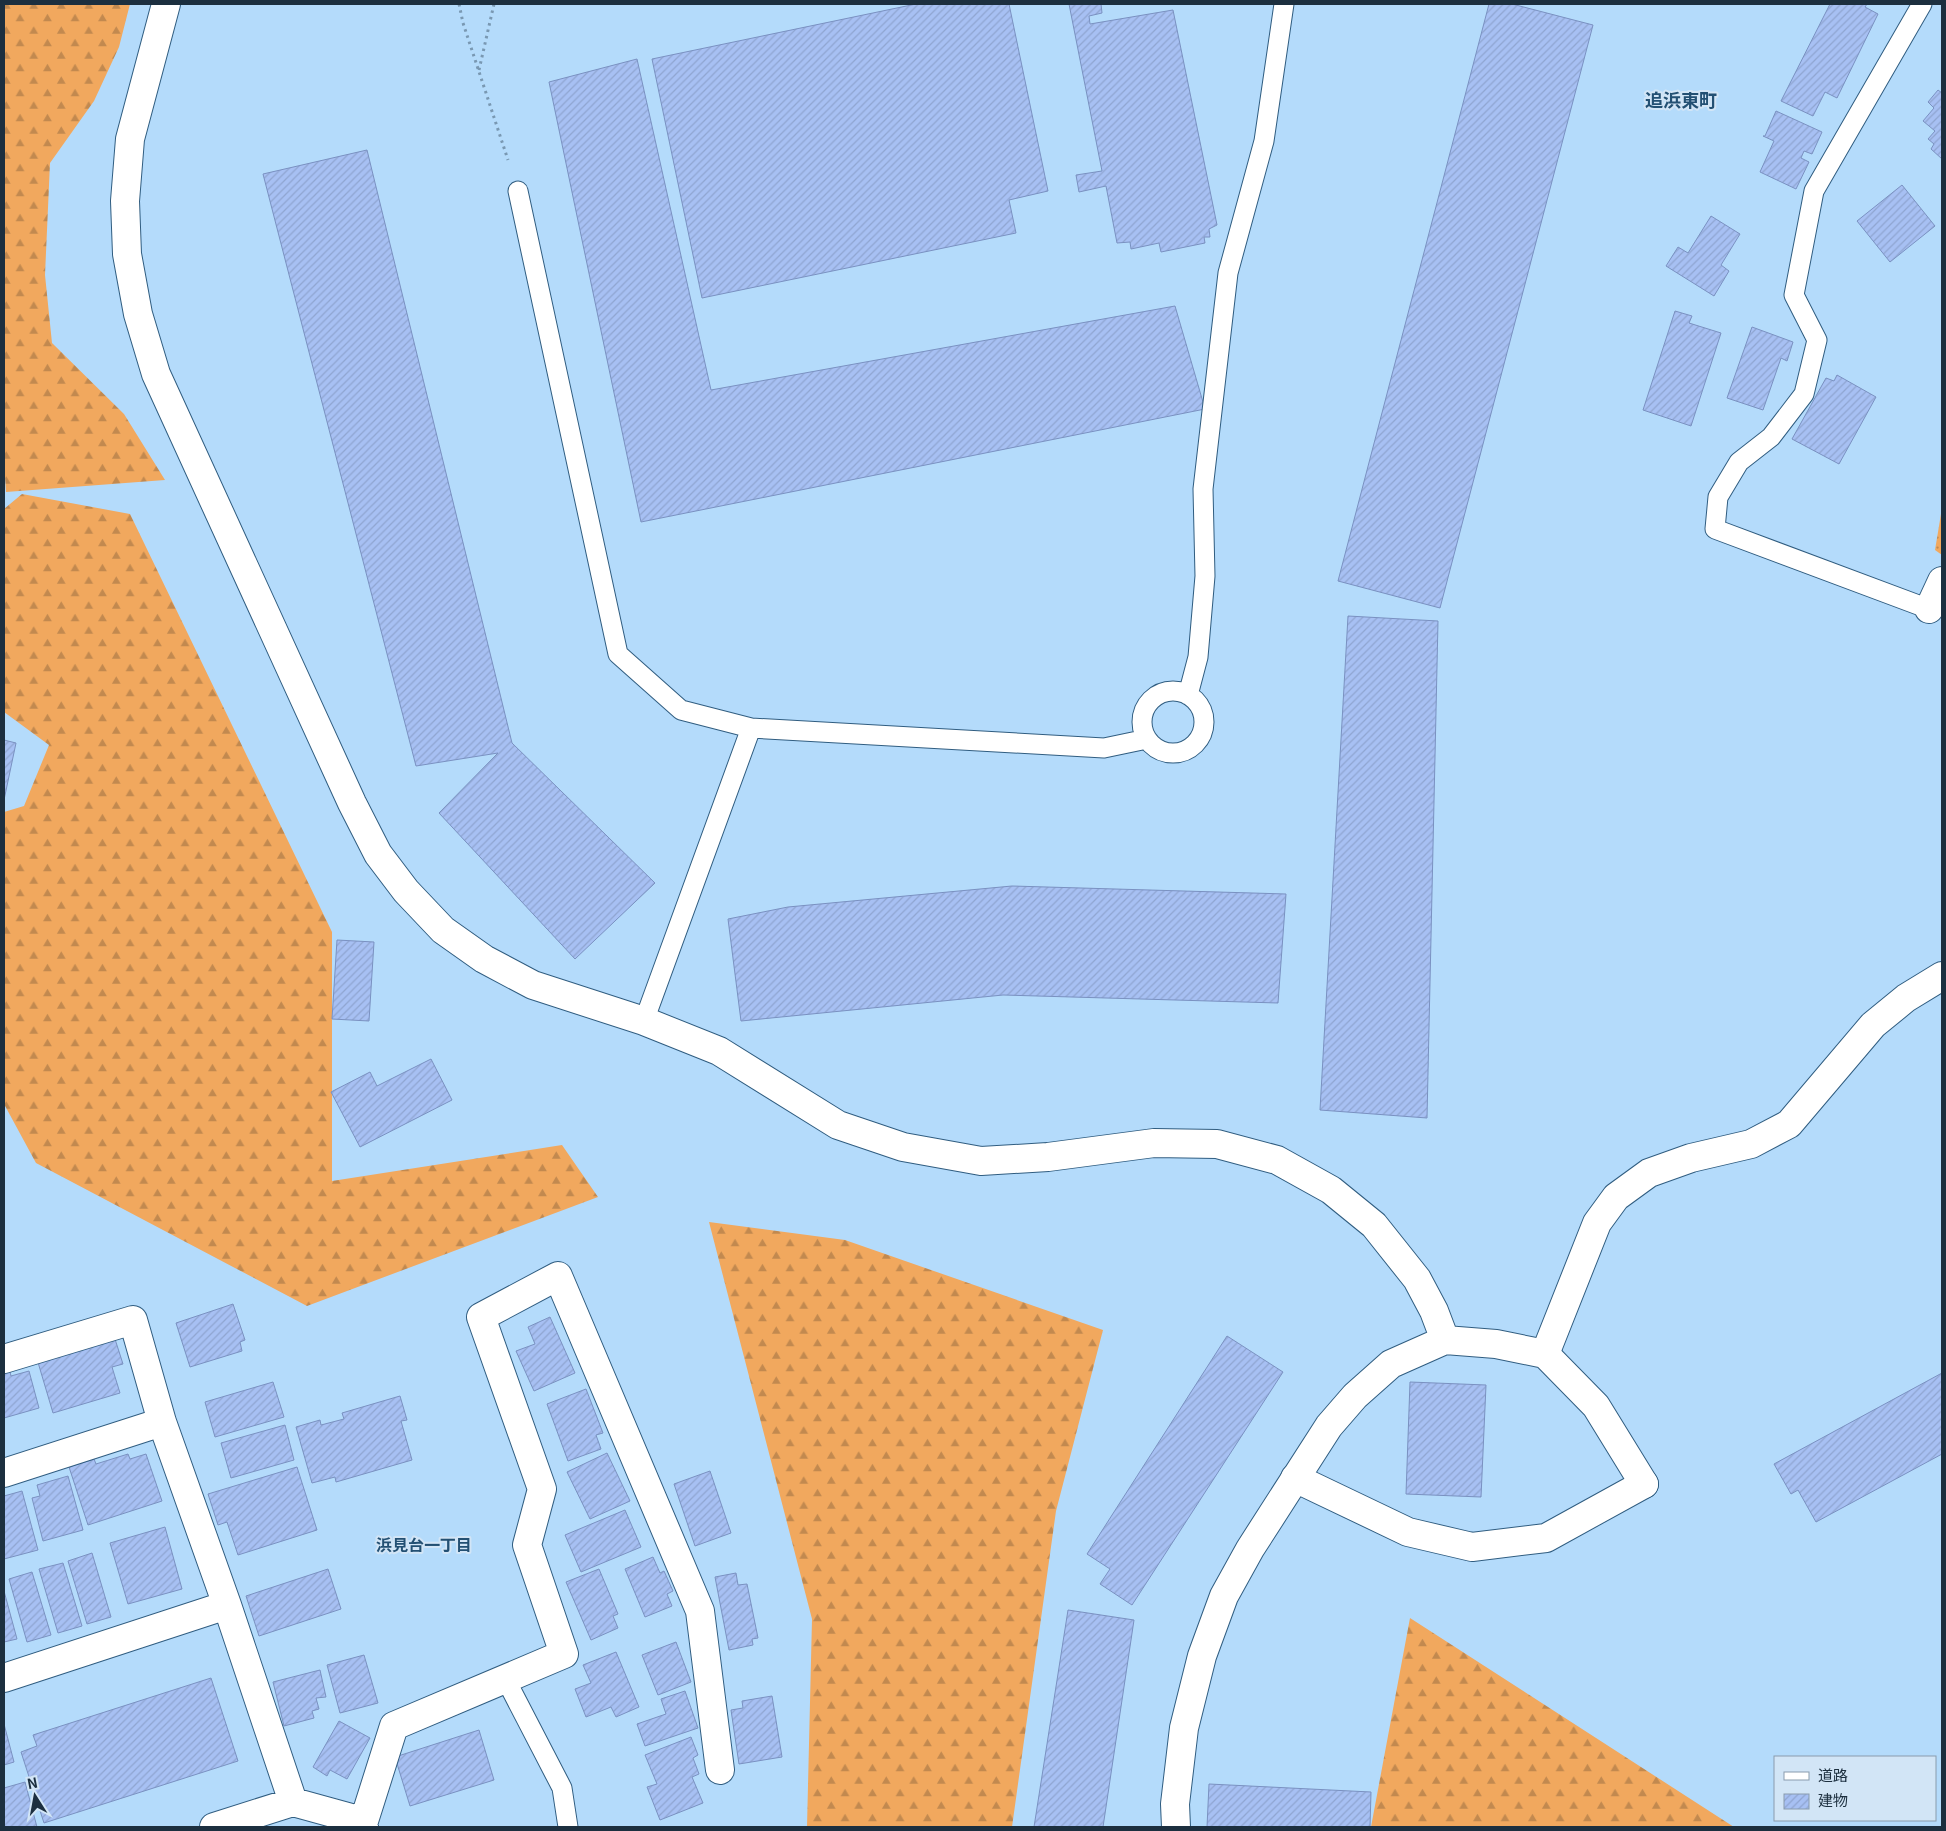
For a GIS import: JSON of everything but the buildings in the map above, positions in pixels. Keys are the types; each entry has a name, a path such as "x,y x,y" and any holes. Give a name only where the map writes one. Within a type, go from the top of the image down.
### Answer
{"street":[{"path":"166,4 130,139 124,201 126,254 138,314 156,374 352,802 378,854 406,891 443,930 484,959 533,985 644,1021 719,1051 838,1126 903,1147 981,1161 1048,1157 1154,1143 1216,1144 1277,1160 1331,1190 1374,1225 1417,1278 1434,1311 1445,1340"},
{"path":"1929,609 1942,581"},
{"path":"1545,1354 1596,1223 1616,1197 1649,1173 1691,1158 1750,1144 1789,1124 1873,1025 1906,998 1942,976"},
{"path":"364,1826 394,1726 564,1654 527,1545 542,1489 481,1316 558,1276 700,1611 720,1770"},
{"path":"4,1359 133,1320 162,1422 227,1605 293,1802"},
{"path":"1176,1827 1175,1804 1184,1728 1202,1656 1224,1596 1250,1549 1295,1478 1329,1426 1355,1396 1391,1364 1445,1340 1496,1344 1545,1354 1596,1406 1644,1484 1546,1538 1472,1547 1408,1532 1295,1478"},
{"path":"4,1473 162,1422"},
{"path":"4,1678 227,1605"},
{"path":"214,1827 293,1802 362,1821 364,1826"}],"lane":[{"path":"1188,695 1198,658 1205,576 1203,490 1228,273 1264,141 1284,4"},
{"path":"1922,4 1814,191 1794,295 1817,340 1804,394 1771,437 1740,462 1718,497 1715,529 1929,609"},
{"path":"518,191 618,654 681,710 751,728 1104,748 1147,739"},
{"path":"1168,692 1188,695 1196,701 1202,710 1204,720 1203,731 1191,747 1172,753 1162,751 1147,739 1142,720 1145,710 1150,702 1168,692"},
{"path":"644,1021 751,728"},
{"path":"506,1678 562,1788 568,1827"}],"path":[{"path":"459,4 463,23 518,191"},
{"path":"478,70 494,4"}],"green space":[{"path":"4,4 130,4 119,47 94,101 50,163 45,275 52,343 124,414 165,480 6,492 4,462"},
{"path":"22,494 130,514 332,932 332,1181 562,1145 598,1197 307,1306 36,1163 4,1104 4,812 24,806 49,745 4,712 4,509"},
{"path":"1942,508 1942,555 1935,550"},
{"path":"709,1222 845,1240 1103,1330 1056,1511 1012,1827 807,1827 812,1619"},
{"path":"1410,1618 1734,1827 1371,1827"}],"district":[{"name":"追浜東町","path":"1681,101"},
{"name":"浜見台一丁目","path":"424,1545"}]}
